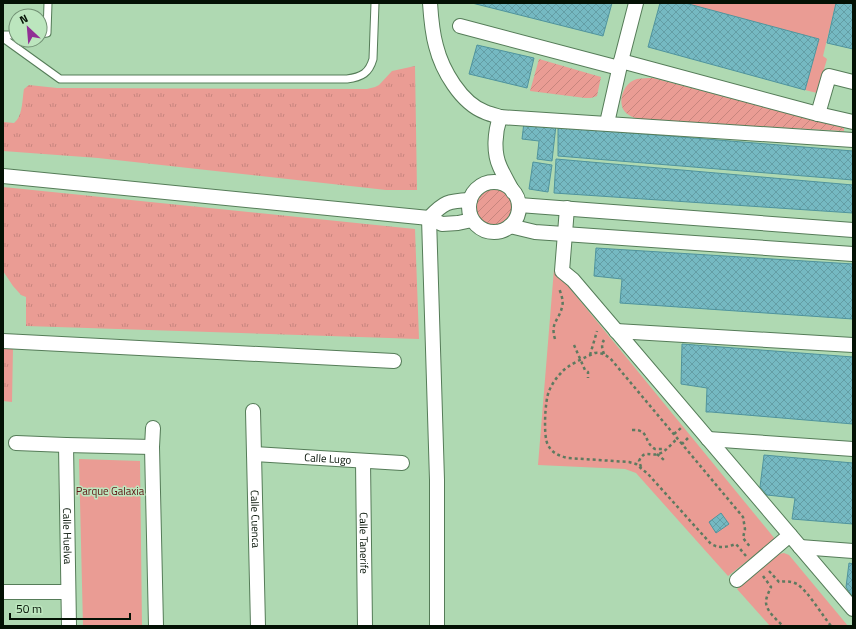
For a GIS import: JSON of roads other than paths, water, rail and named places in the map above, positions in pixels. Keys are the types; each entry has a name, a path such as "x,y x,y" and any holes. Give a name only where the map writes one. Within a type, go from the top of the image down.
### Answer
{"street":[{"path":"430,3 436,47 445,68 457,88 469,102 484,112 500,117 853,140"},
{"path":"607,124 636,3"},
{"path":"460,26 853,122"},
{"path":"818,114 829,76 853,82"},
{"path":"500,117 496,139 496,155 499,166 516,199 518,213 510,226 494,232 485,230 472,220 469,207 470,200 474,191 482,185 492,182 501,183 510,188 516,199"},
{"path":"3,176 429,218 442,224 458,224 472,220"},
{"path":"516,199 566,208 853,230"},
{"path":"437,626 437,480 429,218 439,207 453,201 470,200"},
{"path":"566,208 562,271 573,280 853,609"},
{"path":"510,226 535,232 853,254"},
{"path":"611,326 853,345"},
{"path":"3,341 394,361"},
{"name":"Calle Cuenca","path":"253,411 258,626"},
{"path":"153,428 152,447 156,626"},
{"path":"704,434 853,449"},
{"path":"16,443 152,447"},
{"name":"Calle Huelva","path":"66,445 68,592 70,626"},
{"name":"Calle Lugo","path":"254,454 402,463"},
{"name":"Calle Tanerife","path":"363,461 365,626"},
{"path":"736,580 790,535"},
{"path":"800,547 853,551"},
{"path":"3,592 68,592"}],"lane":[{"path":"3,36 60,79 348,79 356,78 362,75 368,71 372,65 375,3"}],"park label":[{"name":"Parque Galaxia","path":"110,491"}]}
